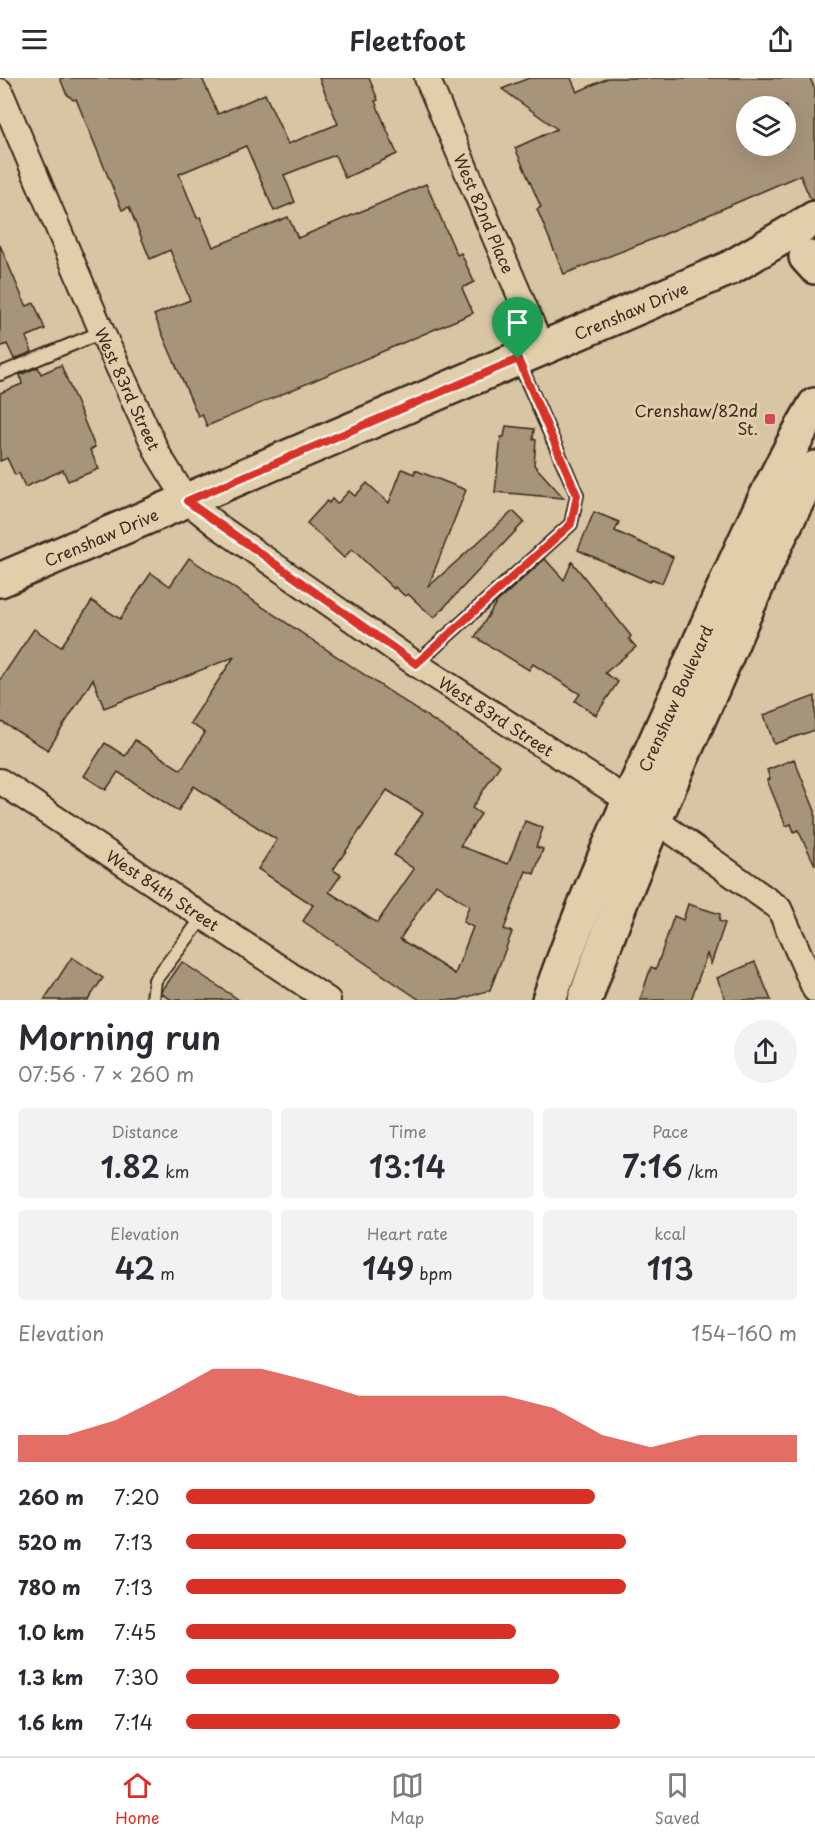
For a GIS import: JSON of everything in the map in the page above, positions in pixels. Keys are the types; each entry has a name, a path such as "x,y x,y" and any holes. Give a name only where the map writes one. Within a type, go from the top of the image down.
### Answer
{"main road":[{"name":"Crenshaw Drive","path":"0,580 730,268 815,218"},
{"name":"Crenshaw Drive","path":"730,268 812,260"},
{"name":"Crenshaw Boulevard","path":"585,1000 618,905 642,810 721,589 782,460 815,405"},
{"name":"Crenshaw Boulevard","path":"549,1000 796,501 815,468"}],"street":[{"name":"West 82nd Place","path":"428,78 530,353"},
{"name":"West 83rd Street","path":"0,91 102,332 158,454 187,501 416,664 642,810 779,909 815,990"},
{"name":"West 84th Street","path":"0,781 328,1000"}],"lane":[{"path":"0,374 102,332"},
{"path":"416,664 571,524 577,495 530,353"},
{"path":"153,1000 155,980 204,916"}],"building":[{"path":"60,78 202,78 218,114 265,94 288,144 338,124 319,78 369,78 378,100 375,101 397,154 345,178 335,155 284,175 295,202 274,211 246,146 179,174 197,218 200,217 213,247 288,217 298,238 426,184 457,255 461,253 474,282 462,288 473,313 207,426 202,414 198,416 154,315 190,300 170,250 150,259 129,207 122,210 76,99 73,100 66,93"},
{"path":"529,78 571,78 577,92 608,78 810,78 815,90 815,199 811,200 800,175 658,237 564,274 537,209 541,207 515,148 557,129 502,89"},
{"path":"0,245 23,299 27,306 34,303 45,329 26,337 32,352 14,359 7,344 0,347"},
{"path":"61,365 95,447 90,450 99,469 68,481 63,470 25,487 19,473 15,475 7,458 0,461 0,393 22,384 20,375 38,367 41,374"},
{"path":"506,426 534,429 533,439 536,440 534,465 564,498 495,492 501,437 504,437"},
{"path":"402,469 414,474 415,470 466,490 428,587 513,511 524,522 434,618 408,594 405,596 395,587 394,589 352,549 344,558 307,523 327,501 329,503 332,499 337,504 349,491 355,496 367,483 389,503"},
{"path":"594,512 619,522 615,531 673,557 662,583 652,579 650,582 578,550"},
{"path":"189,558 500,765 472,808 481,814 460,846 508,864 525,821 543,828 536,847 543,849 534,874 526,871 504,929 512,932 490,990 458,1000 420,1000 303,921 313,905 258,869 277,840 194,786 178,811 118,772 106,790 84,776 105,743 125,756 135,740 181,770 205,733 190,723 234,657 104,708 93,679 48,750 0,721 0,680 34,629 61,647 92,601 120,619 151,573 170,586","holes":["387,790 423,813 394,855 414,869 377,923 329,892 341,875 333,870","436,884 469,906 463,922 473,927 455,974 400,939"]},
{"path":"545,559 564,580 572,562 631,636 629,639 636,647 605,673 618,682 596,715 575,701 580,694 533,664 529,670 475,637 496,603"},
{"path":"815,696 815,730 774,744 764,715"},
{"path":"794,759 815,811 815,865 798,830 794,832 791,824 786,826 767,780 770,779 767,770"},
{"path":"688,904 720,914 719,921 725,923 711,964 707,954 691,1000 640,1000 651,967 656,969 674,916 683,920"},
{"path":"72,957 103,978 88,1000 44,1000"},
{"path":"182,962 239,1000 172,1000 162,994"},
{"path":"755,962 771,1000 726,1000 717,978"}],"place":[{"name":"Crenshaw/82nd St.","path":"770,419"}],"route":[{"path":"518,359 577,495 571,524 416,664 218,526 187,501 242,477 518,359"}]}
